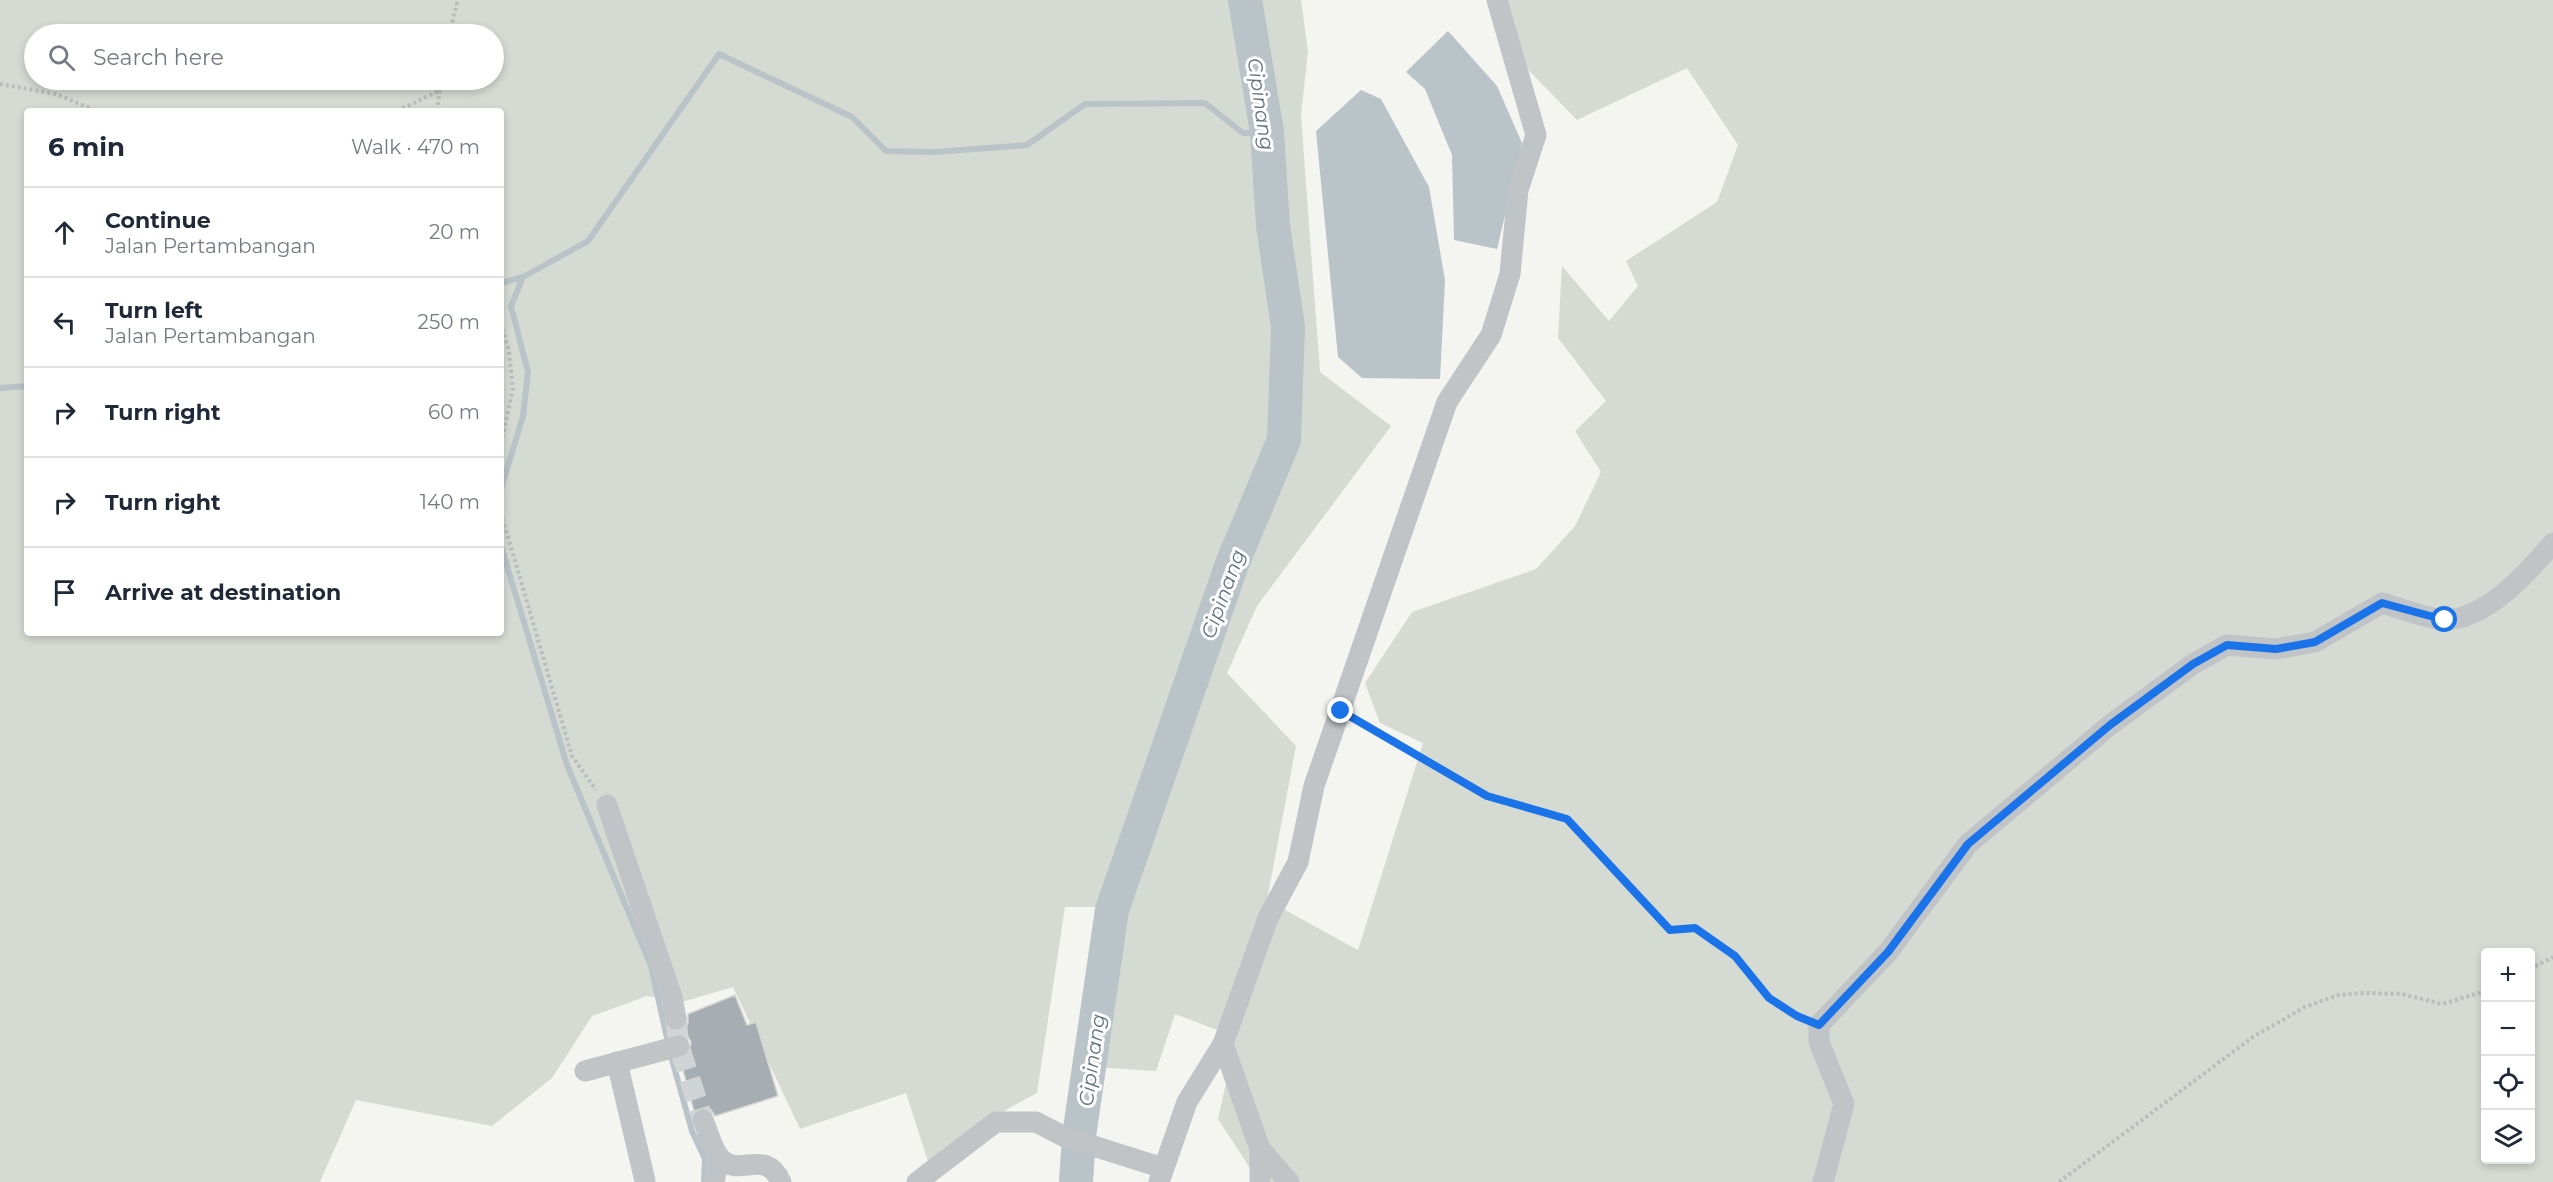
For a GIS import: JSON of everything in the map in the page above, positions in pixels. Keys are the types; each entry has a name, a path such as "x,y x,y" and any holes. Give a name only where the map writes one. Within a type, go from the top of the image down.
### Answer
{"street":[{"path":"917,1182 996,1122 1036,1122 1065,1137 1110,1152 1161,1175 1187,1102 1222,1044 1268,918 1298,862 1314,786 1447,402 1491,335 1510,274 1518,190 1536,135 1497,0"},
{"path":"1823,1182 1844,1104 1819,1042 1819,1025 1888,952 1968,844 2110,725 2193,664 2227,645 2276,649 2315,642 2382,603 2445,620 2475,612 2523,579 2553,543"},
{"path":"607,805 672,997 676,1018"},
{"path":"1222,1044 1260,1149 1260,1182"},
{"path":"585,1071 671,1048"},
{"path":"617,1062 645,1181"},
{"path":"703,1120 719,1158 714,1182"},
{"path":"1260,1149 1289,1182"},
{"path":"719,1158 730,1165 766,1164 776,1172 781,1182"}],"path":[{"path":"452,24 458,0"},
{"path":"0,84 24,88"},
{"path":"34,90 56,94 90,108"},
{"path":"403,108 439,91"},
{"path":"437,108 439,91"},
{"path":"504,334 509,351 513,388 504,430"},
{"path":"504,520 572,756 607,805"},
{"path":"1341,711 1487,796 1567,819 1670,930 1695,928 1735,956 1769,998 1797,1016 1819,1025"},
{"path":"2535,966 2553,957"},
{"path":"2059,1182 2253,1037 2306,1007 2338,995 2402,994 2442,1004 2481,993"}],"shaded area":[{"path":"0,0 1301,0 1308,51 1301,116 1320,372 1391,426 1257,606 1227,673 1296,746 1267,900 1358,950 1423,743 1380,723 1365,683 1412,612 1536,569 1575,526 1601,472 1575,431 1606,401 1558,338 1562,266 1609,321 1638,286 1626,261 1717,202 1738,145 1687,68 1577,120 1504,45 1494,0 2553,0 2553,1182 1259,1182 1218,1119 1236,1037 1175,1014 1156,1071 1079,1066 1105,907 1065,907 1037,1093 993,1117 930,1168 906,1093 800,1129 733,987 682,1002 647,996 592,1016 552,1078 492,1126 356,1100 320,1182 0,1182"},
{"path":"1448,31 1497,86 1522,143 1497,249 1454,240 1452,155 1425,89 1406,72"},
{"path":"1361,90 1381,99 1429,187 1445,280 1440,379 1362,378 1338,357 1316,131"}],"building":[{"path":"735,995 747,1025 756,1022 778,1096 715,1116 711,1110 705,1108 694,1111 680,1059 688,1055 691,1042 688,1037 673,1034 672,1031 685,1028 688,1023 688,1014"}],"waterway":[{"name":"Cipinang","path":"1076,1182 1079,1136 1112,910 1232,564 1284,440 1288,327 1273,226 1267,132 1245,0"},
{"path":"504,479 523,416 528,372 511,306 523,277 588,241 719,54 852,117 886,151 934,152 1027,145 1085,104 1205,103 1243,133 1267,132"},
{"path":"504,282 523,277"},
{"path":"0,388 24,386"},
{"path":"504,556 567,765 651,966 671,1056 692,1131 705,1159 704,1182"}],"tunnel":[{"path":"676,1019 679,1046 703,1120"}],"route":[{"path":"1341,711 1487,796 1567,819 1670,930 1695,928 1735,956 1769,998 1797,1016 1819,1025 1888,952 1968,844 2110,725 2193,664 2227,645 2276,649 2315,642 2382,603 2445,620"}]}
